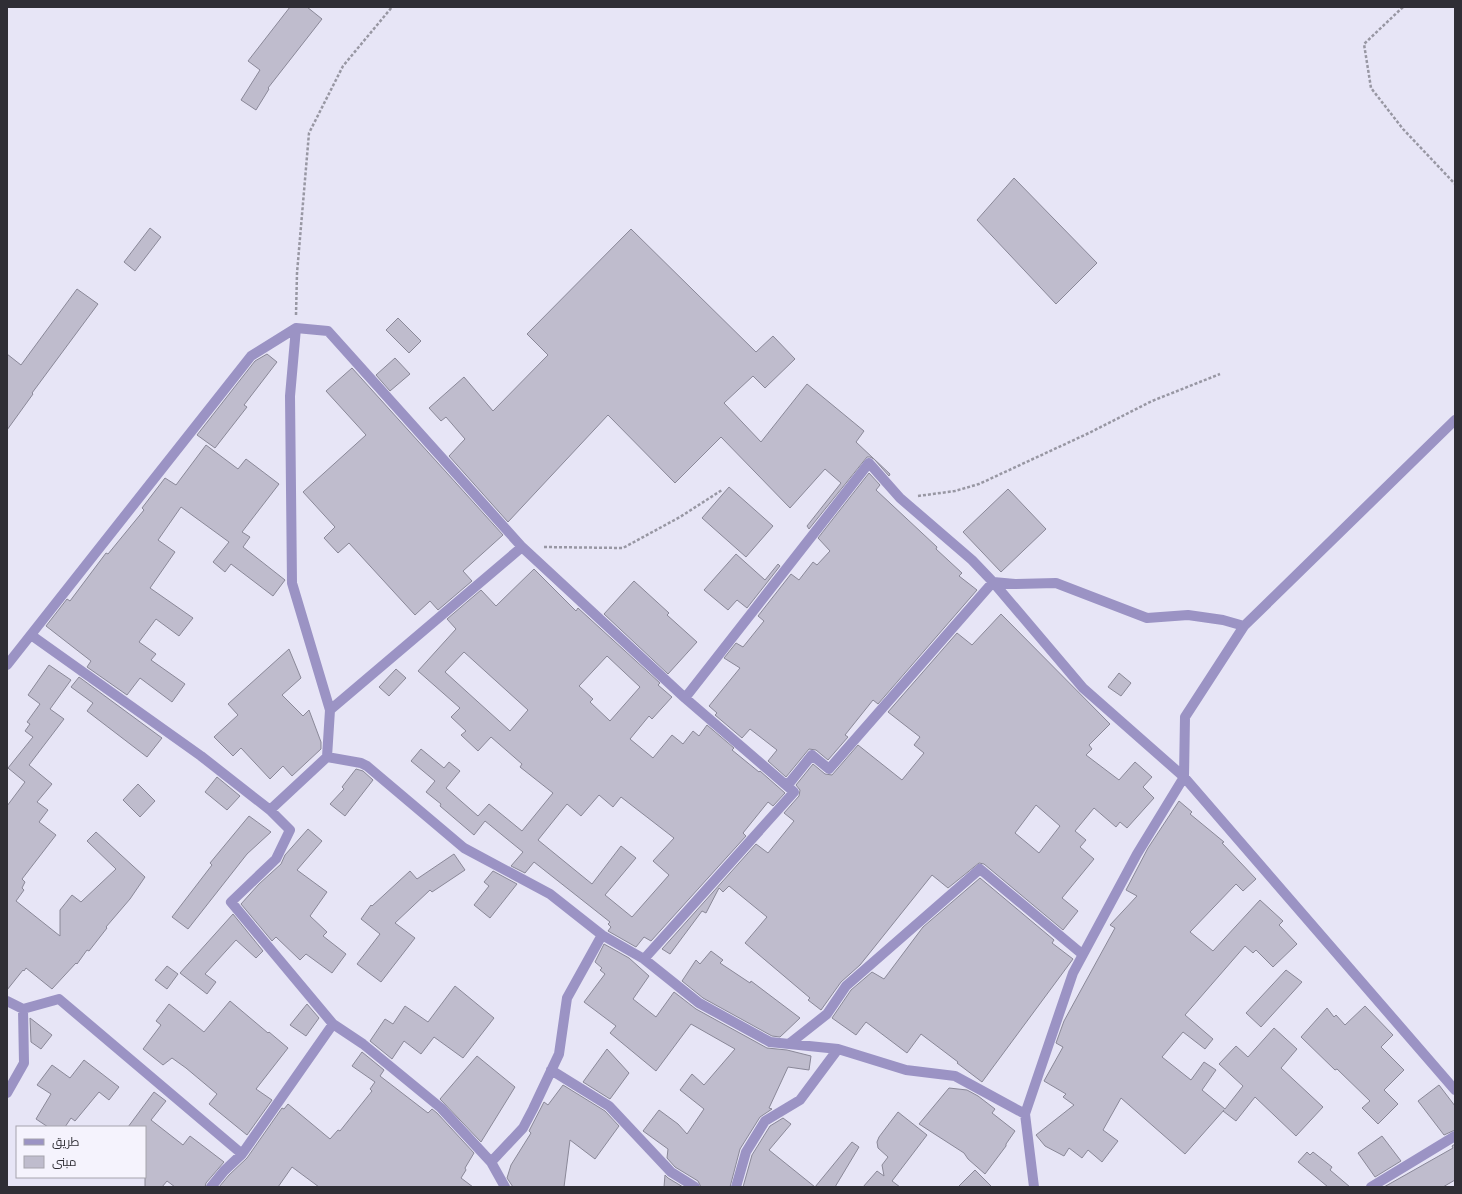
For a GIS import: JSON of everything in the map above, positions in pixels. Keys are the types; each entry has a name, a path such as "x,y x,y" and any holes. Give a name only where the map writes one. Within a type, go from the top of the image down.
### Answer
{"street":[{"path":"270,810 327,757 330,710 292,583 290,396 296,328"},
{"path":"7,665 251,356 296,328 328,331 522,547 685,698 794,792 644,958"},
{"path":"1034,1187 1025,1114 1073,973 1137,854 1184,777 1185,717 1244,626 1455,420"},
{"path":"685,698 869,463 900,498 972,560 1083,688 1184,777 1455,1090"},
{"path":"330,710 522,547"},
{"path":"992,582 1014,584 1056,583 1147,618 1188,615 1223,620 1244,626"},
{"path":"786,785 791,782 812,755 829,769 992,582"},
{"path":"31,635 201,756 270,810 290,830 276,859 231,902 333,1024 363,1044 441,1108 491,1162 505,1187"},
{"path":"327,757 361,763 367,766 464,848 550,894 602,935 644,958 700,1004 770,1042 838,1049 906,1070 955,1076 1025,1114"},
{"path":"789,1044 827,1014 846,986 980,869 1082,954"},
{"path":"491,1162 523,1128 559,1054 567,998 602,935"},
{"path":"7,1001 23,1009 59,999 242,1154"},
{"path":"7,1093 24,1063 23,1009"},
{"path":"211,1187 224,1171 242,1154 333,1024"},
{"path":"736,1187 746,1152 765,1121 800,1100 838,1049"},
{"path":"551,1070 609,1106 671,1172 695,1187"},
{"path":"1371,1187 1455,1136"}],"path":[{"path":"296,328 297,273 309,133 343,66 392,7"},
{"path":"1403,7 1364,44 1371,88 1403,129 1455,184"},
{"path":"900,498 955,491 979,484 1089,433 1152,401 1220,374"},
{"path":"522,547 623,548 680,517 722,490"}],"building":[{"path":"290,7 307,7 322,19 268,88 269,89 256,110 241,100 260,70 248,61"},
{"path":"1014,178 1097,263 1056,304 977,220"},
{"path":"150,228 161,237 135,271 124,262"},
{"path":"631,229 756,352 773,336 795,359 765,388 753,376 724,403 761,442 807,384 864,431 856,442 890,474 889,476 874,459 867,457 809,529 807,526 841,483 825,469 790,508 721,437 675,483 608,415 508,522 449,456 465,439 446,417 441,421 429,408 464,377 493,411 548,355 527,334"},
{"path":"77,289 98,304 32,393 33,394 7,430 7,354 21,365"},
{"path":"398,318 421,341 409,353 386,330"},
{"path":"267,354 277,362 244,405 247,407 215,448 197,435 255,361"},
{"path":"395,358 410,374 390,391 376,375"},
{"path":"352,368 503,535 463,571 472,581 438,610 430,601 415,615 349,543 338,553 324,538 335,527 303,492 366,435 326,391"},
{"path":"206,445 238,469 246,459 279,484 242,532 250,537 243,547 285,580 273,596 231,564 225,572 213,562 229,542 181,507 158,540 175,552 150,588 193,618 179,636 156,619 139,642 156,654 151,660 185,684 172,702 140,678 127,695 87,667 91,661 46,626 67,599 70,601 106,553 108,554 144,510 142,508 165,478 176,485"},
{"path":"869,473 880,485 876,490 937,547 936,549 962,573 959,576 977,590 878,704 873,700 845,735 848,737 828,760 816,750 809,749 786,777 768,761 777,750 750,729 742,738 715,715 717,713 709,706 740,668 724,658 736,643 743,647 764,621 758,616 791,574 799,580 813,562 817,565 830,551 818,538"},
{"path":"729,487 773,526 746,557 702,518"},
{"path":"1008,489 1046,529 1001,572 963,532"},
{"path":"736,554 765,580 778,564 780,566 747,608 737,600 728,610 704,590"},
{"path":"534,569 576,611 578,608 660,683 658,685 672,697 652,719 649,716 630,739 653,758 672,735 683,744 693,731 699,736 707,725 734,748 732,750 759,772 760,771 785,793 773,806 768,802 743,833 746,836 651,941 644,937 636,947 608,931 611,927 608,924 610,922 534,862 525,873 511,866 523,852 485,821 474,835 426,792 435,781 411,761 421,749 444,768 449,762 460,771 446,788 478,816 489,804 522,831 553,793 520,767 522,764 491,737 478,751 461,735 466,731 451,717 460,708 418,671 456,629 447,619 481,590 496,606","holes":["464,652 528,710 510,731 445,672","607,656 640,687 610,721 590,702 593,699 579,686","599,795 613,807 621,797 674,838 653,861 669,875 632,917 605,895 636,858 621,846 592,884 538,840 567,804 581,816"]},
{"path":"634,581 669,613 667,615 697,642 668,674 604,614"},
{"path":"1001,614 1110,724 1089,745 1092,749 1086,755 1119,780 1135,762 1152,777 1143,787 1154,798 1127,828 1120,822 1116,827 1094,808 1075,831 1086,840 1080,847 1094,859 1062,898 1078,911 1063,930 984,864 979,863 948,888 932,875 860,965 841,982 821,1010 808,1000 810,998 745,943 767,917 729,886 723,892 719,888 706,913 702,911 670,954 662,949 756,844 768,853 794,821 784,813 799,796 800,790 796,785 813,764 825,774 832,775 858,745 902,780 924,753 914,745 920,737 888,712 957,633 972,645","holes":["1036,805 1060,826 1039,853 1015,833"]},
{"path":"289,649 301,678 282,695 303,716 309,710 321,742 321,749 292,776 283,766 270,779 241,748 233,756 214,737 238,715 228,704"},
{"path":"49,665 71,680 50,709 64,719 29,765 52,784 37,802 48,810 39,822 56,835 22,879 25,882 22,888 24,890 16,901 60,936 60,910 72,895 81,902 116,869 87,841 96,832 145,877 130,899 106,927 107,928 89,951 87,950 77,964 76,963 52,989 26,968 7,990 7,806 25,782 8,768 33,737 25,731 30,724 27,722 40,704 28,695"},
{"path":"396,669 406,678 389,696 379,687"},
{"path":"1119,673 1131,683 1121,696 1108,687"},
{"path":"79,677 162,738 147,757 87,711 93,703 71,687"},
{"path":"356,769 363,771 373,780 345,816 330,804 344,789 342,787"},
{"path":"217,777 240,796 227,810 205,792"},
{"path":"138,784 155,801 140,817 123,800"},
{"path":"1179,801 1192,812 1190,814 1224,842 1222,843 1256,879 1243,891 1236,884 1190,932 1213,951 1260,900 1283,921 1279,925 1297,944 1273,967 1256,950 1253,953 1245,946 1185,1015 1213,1039 1205,1049 1183,1032 1162,1057 1191,1080 1204,1062 1216,1070 1202,1090 1225,1109 1243,1086 1219,1064 1236,1046 1248,1057 1274,1028 1297,1049 1281,1068 1323,1107 1296,1136 1255,1097 1236,1121 1223,1111 1185,1154 1121,1098 1103,1130 1118,1141 1102,1162 1088,1150 1082,1158 1069,1148 1064,1156 1045,1146 1036,1135 1074,1105 1063,1097 1066,1094 1044,1081 1063,1047 1056,1043 1064,1021 1115,928 1110,925 1137,896 1126,890 1148,848"},
{"path":"249,816 271,832 247,854 188,929 172,917 212,865 210,863"},
{"path":"308,829 322,841 297,870 327,892 310,916 327,932 323,936 346,954 332,973 306,954 300,960 276,937 272,941 241,904 259,884 281,864 285,855"},
{"path":"454,854 465,870 432,892 430,890 395,923 415,938 381,982 357,964 380,934 361,919 371,905 372,906 410,871 417,879"},
{"path":"493,871 517,884 490,918 474,905 489,886 484,882"},
{"path":"980,878 1054,940 1052,943 1073,959 982,1082 921,1034 907,1053 866,1022 856,1035 832,1018 851,990 872,972 884,979 923,927"},
{"path":"233,914 263,951 256,958 236,940 205,974 216,982 207,994 180,973"},
{"path":"604,944 629,958 649,976 633,999 656,1017 674,992 696,1009 767,1048 787,1050 811,1056 809,1070 788,1067 769,1108 772,1109 760,1117 740,1149 730,1187 701,1187 698,1181 675,1167 667,1158 668,1149 643,1131 659,1110 678,1124 687,1134 704,1109 680,1090 692,1074 704,1085 735,1049 691,1024 656,1071 610,1033 616,1026 584,1002 605,974 600,970 602,968 595,962"},
{"path":"711,951 723,960 720,963 750,983 751,981 800,1018 780,1037 772,1036 703,998 682,981 696,960 700,964"},
{"path":"167,966 178,974 167,989 155,980"},
{"path":"1286,970 1302,982 1261,1027 1246,1013"},
{"path":"455,986 494,1018 463,1058 434,1037 421,1054 404,1041 392,1059 370,1041 385,1019 393,1024 405,1006 428,1022"},
{"path":"230,1001 288,1048 256,1089 272,1100 247,1135 209,1104 217,1094 186,1068 172,1058 163,1065 143,1049 161,1025 156,1021 169,1004 204,1032"},
{"path":"307,1004 319,1018 306,1036 290,1025"},
{"path":"1365,1006 1393,1035 1381,1047 1404,1070 1384,1090 1398,1104 1378,1124 1362,1108 1370,1101 1301,1037 1327,1008 1334,1017 1336,1015 1345,1025"},
{"path":"30,1018 52,1035 41,1049 31,1042"},
{"path":"607,1049 629,1073 610,1099 583,1082"},
{"path":"362,1052 384,1070 380,1076 428,1113 432,1109 437,1113 474,1153 461,1178 473,1187 319,1187 292,1167 278,1187 219,1187 247,1158 282,1108 284,1109 288,1104 330,1139 338,1130 340,1131 372,1091 370,1089 375,1082 352,1066"},
{"path":"477,1056 515,1087 481,1142 440,1099"},
{"path":"84,1060 119,1087 109,1100 99,1092 75,1121 71,1118 66,1126 46,1126 36,1119 51,1094 37,1085 52,1065 70,1078"},
{"path":"563,1085 605,1111 619,1126 595,1159 570,1140 564,1187 513,1187 507,1178 511,1165 531,1133 529,1131 544,1102 548,1105"},
{"path":"1439,1085 1455,1106 1455,1130 1444,1135 1418,1101"},
{"path":"949,1088 967,1090 978,1096 995,1109 992,1113 1015,1131 1006,1146 985,1174 968,1159 964,1153 919,1124"},
{"path":"154,1092 166,1101 151,1120 183,1145 190,1136 224,1162 206,1183 205,1187 175,1187 167,1181 162,1187 145,1187 146,1126 129,1126"},
{"path":"898,1112 927,1135 892,1181 900,1187 863,1187 877,1171 884,1176 882,1165 888,1157 878,1148 877,1142 879,1137"},
{"path":"783,1118 791,1124 769,1150 815,1187 743,1187 752,1155 770,1126"},
{"path":"1382,1136 1401,1161 1375,1177 1358,1153"},
{"path":"852,1142 859,1147 835,1187 815,1187"},
{"path":"1455,1144 1455,1180 1443,1187 1384,1187 1453,1148 1452,1146"},
{"path":"1307,1152 1310,1155 1313,1152 1332,1167 1330,1170 1350,1187 1328,1187 1298,1162"},
{"path":"975,1170 992,1187 958,1187"},
{"path":"665,1175 668,1178 683,1187 664,1187"}]}
